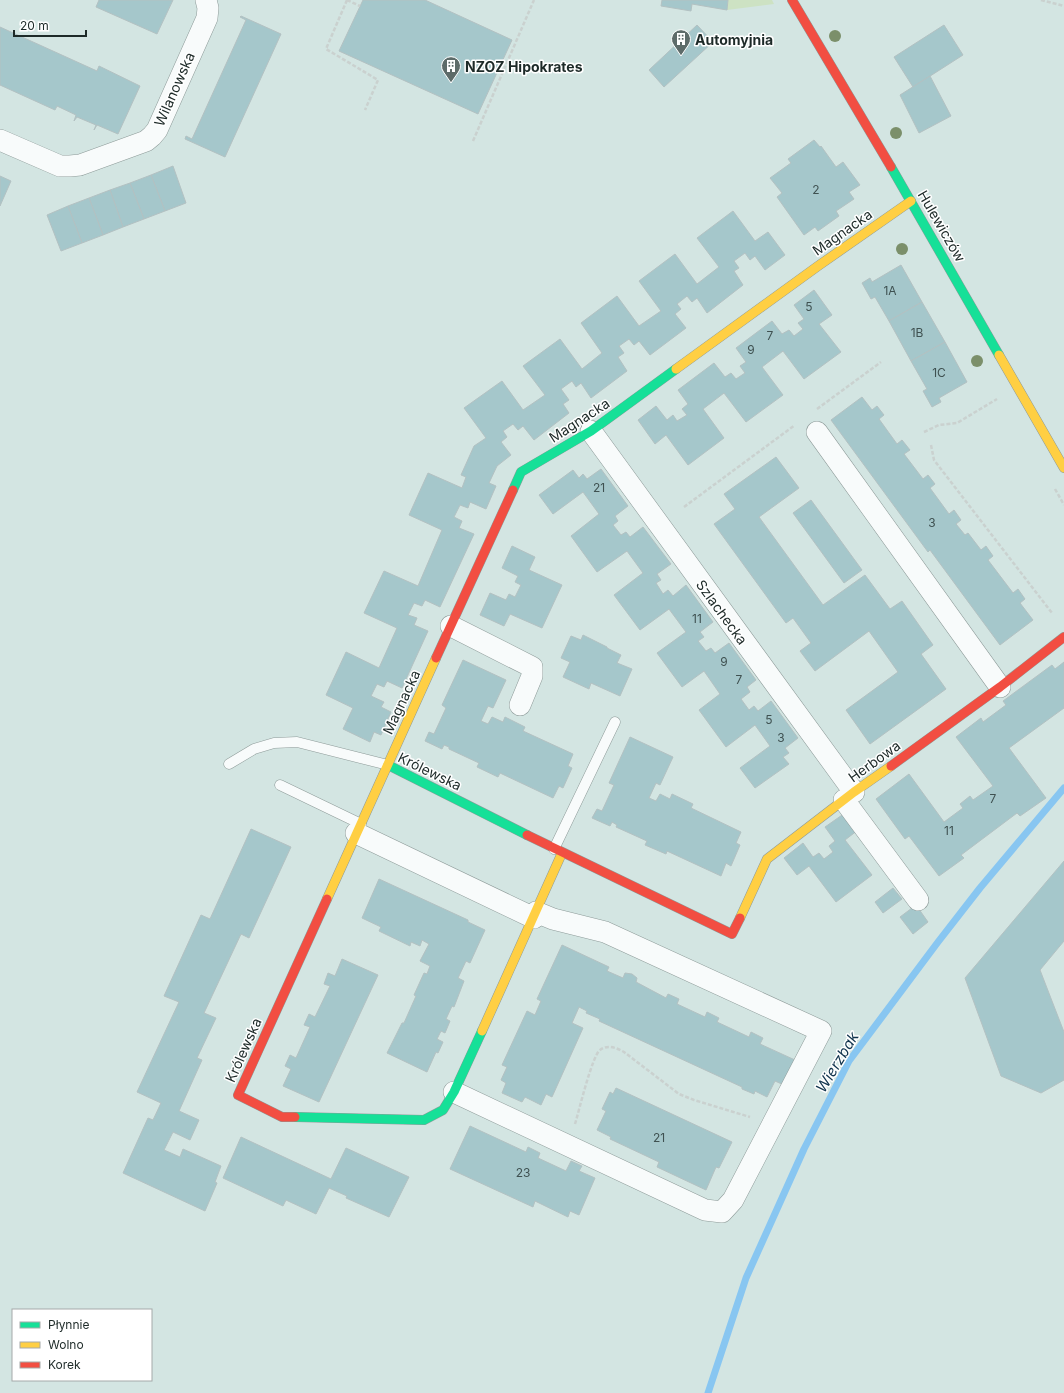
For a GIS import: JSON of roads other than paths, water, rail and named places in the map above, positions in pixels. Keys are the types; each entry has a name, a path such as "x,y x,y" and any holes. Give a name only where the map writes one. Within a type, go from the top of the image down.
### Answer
{"street":[{"name":"Wilanowska","path":"0,140 60,166 80,165 146,141 157,130 207,18 208,8 206,0"},
{"name":"Hulewiczów","path":"792,0 911,201 1064,468"},
{"name":"Magnacka","path":"388,765 521,472 590,431 818,266 911,201"},
{"path":"814,423 1000,687"},
{"name":"Szlachecka","path":"590,431 849,796 918,900"},
{"path":"452,626 532,667 532,676 520,705"},
{"name":"Herbowa","path":"732,934 767,859 849,796 1000,687 1064,637"},
{"name":"Królewska","path":"558,851 535,915 454,1092 443,1110 424,1120 282,1117 238,1095 388,765 558,851 732,934"},
{"path":"359,828 535,915 605,932 821,1031 733,1200 722,1212 706,1210 454,1092"}],"lane":[{"path":"558,851 615,722"},
{"path":"229,764 254,749 274,743 297,742 388,765"},
{"path":"280,785 359,828"}],"waterway":[{"name":"Wierzbak","path":"708,1393 746,1278 804,1149 849,1061 980,888 1064,788"}],"place":[{"name":"Automyjnia","path":"681,56"},
{"name":"NZOZ Hipokrates","path":"451,83"}]}
